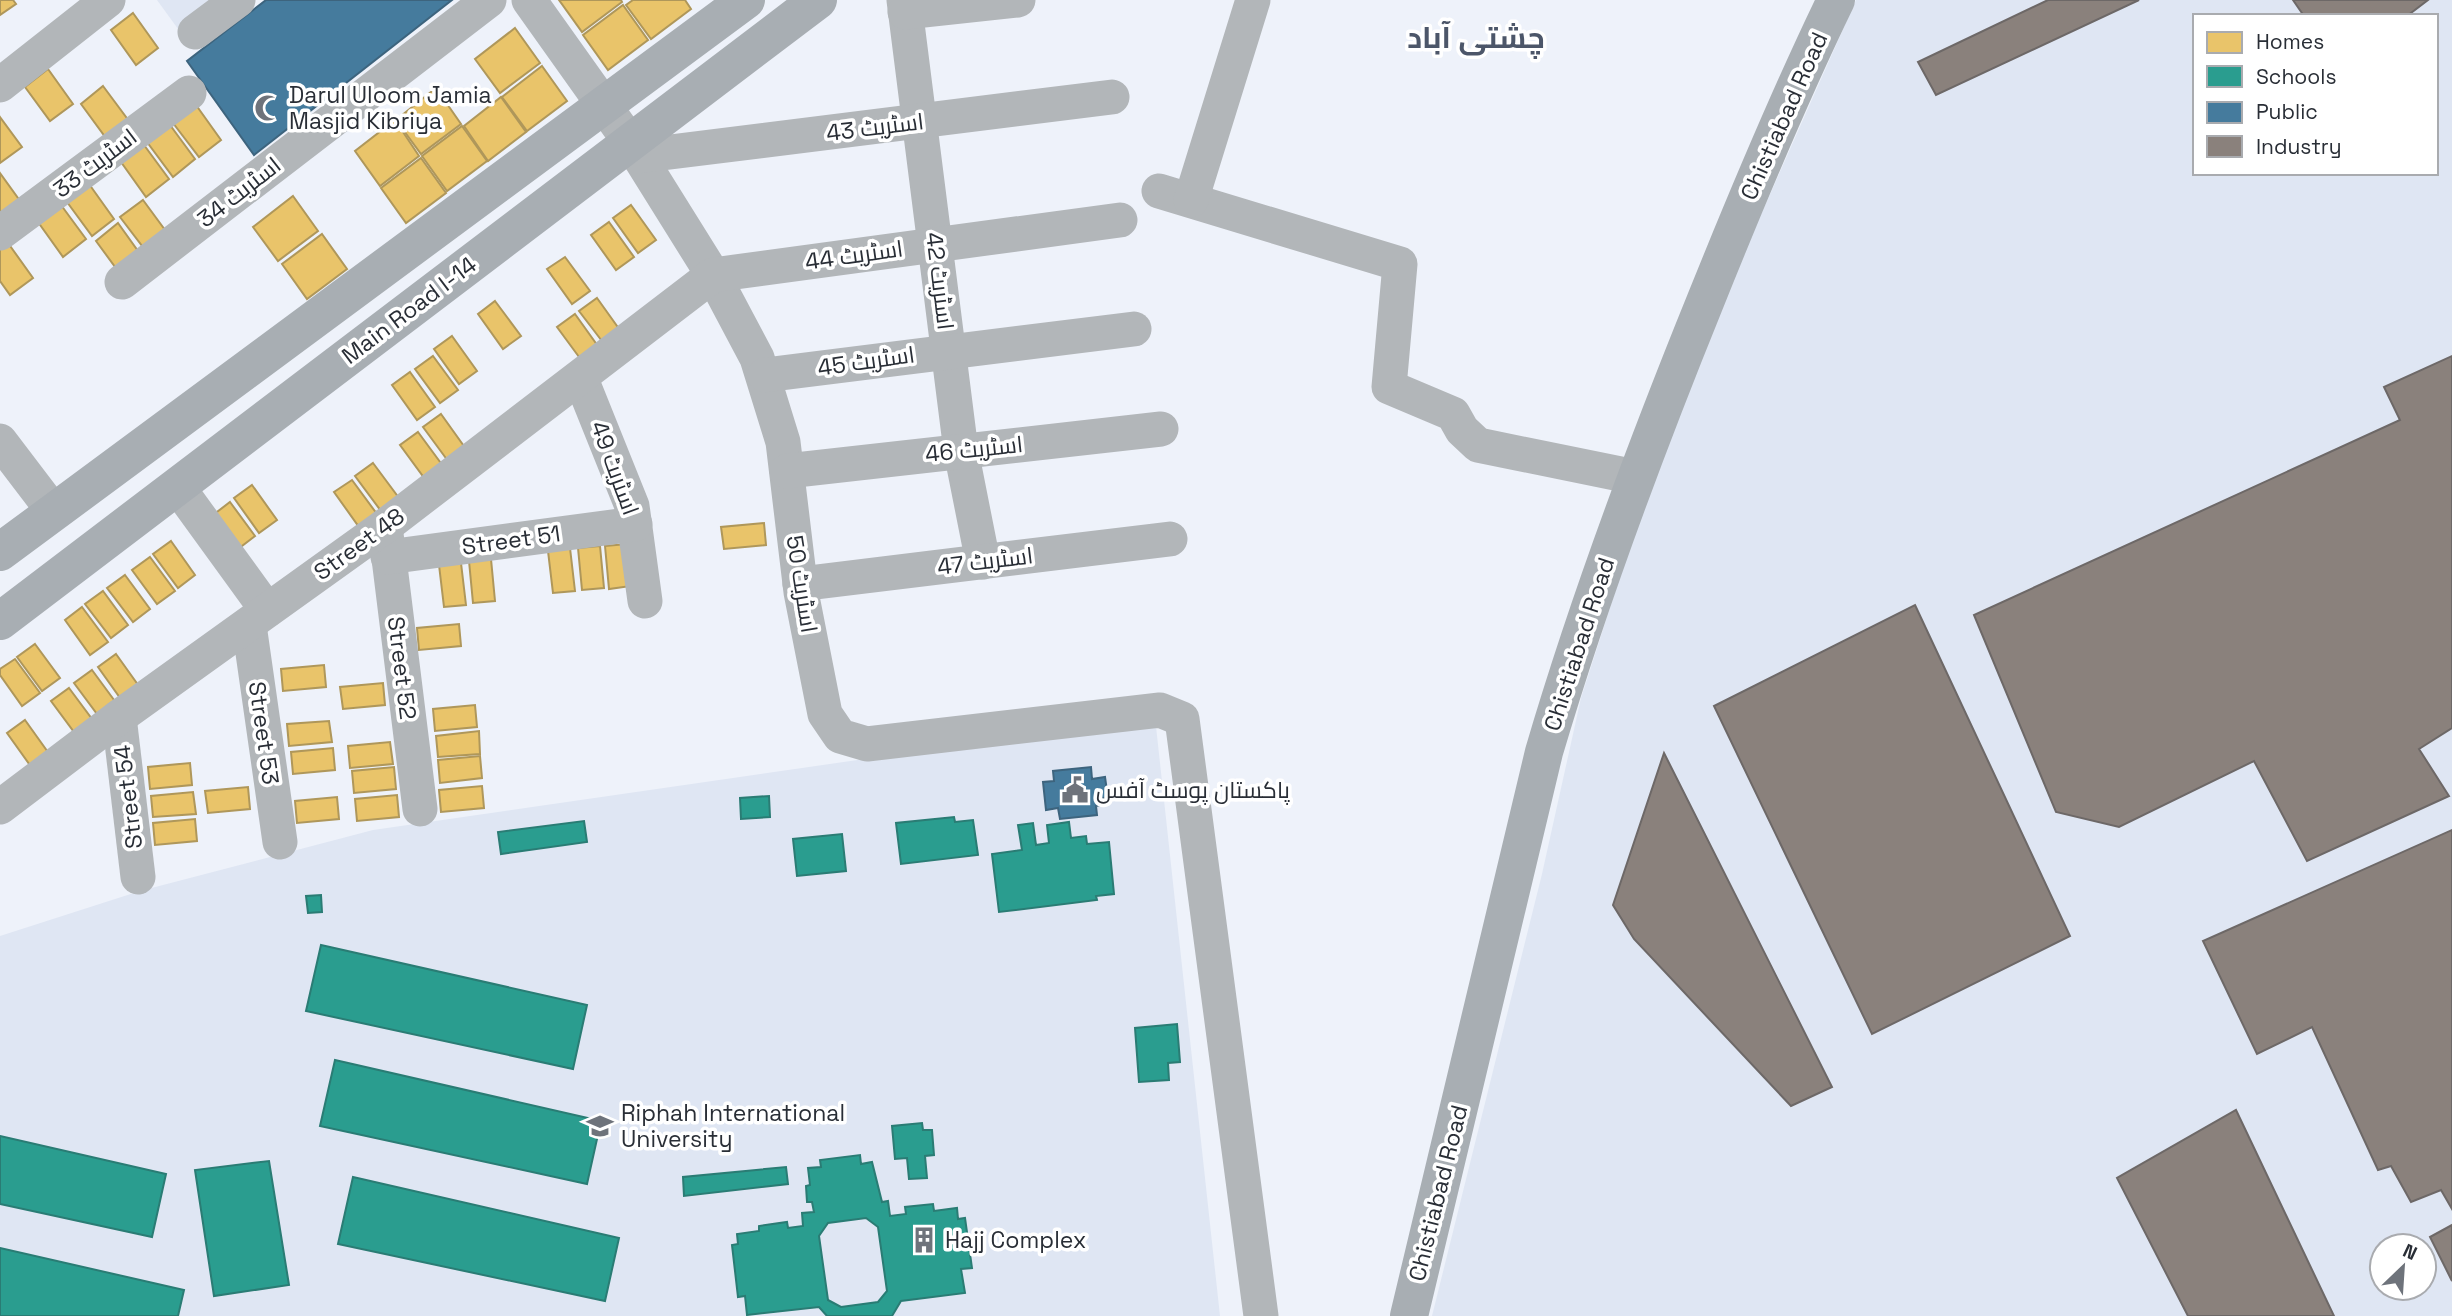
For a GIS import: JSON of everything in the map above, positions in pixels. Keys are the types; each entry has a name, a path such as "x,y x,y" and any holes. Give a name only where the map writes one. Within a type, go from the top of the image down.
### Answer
{"main road":[{"path":"0,552 746,0"},
{"name":"Main Road I-14","path":"0,621 177,486 634,149 818,0"},
{"name":"Chistiabad Road","path":"1409,1316 1544,752 1571,659 1635,478 1790,94 1836,0"}],"street":[{"path":"0,85 108,0"},
{"path":"195,32 238,0"},
{"name":"اسٹریٹ 34","path":"122,282 489,0"},
{"name":"اسٹریٹ 50","path":"528,0 634,149 713,275 765,375 783,442 800,584 824,714 840,736 867,744 1160,710 1182,719 1186,731 1261,1316"},
{"path":"905,6 1018,0"},
{"path":"1253,0 1175,195 1400,264 1388,374 1389,387 1453,414 1462,430 1478,446 1635,478"},
{"name":"اسٹریٹ 42","path":"905,6 961,451 983,562"},
{"name":"اسٹریٹ 33","path":"0,233 189,93"},
{"name":"اسٹریٹ 43","path":"634,149 919,121 1112,97"},
{"name":"اسٹریٹ 44","path":"713,275 1121,220"},
{"name":"Street 48","path":"0,807 119,717 258,618 386,542 580,379 713,275"},
{"name":"اسٹریٹ 45","path":"765,375 1134,329"},
{"name":"اسٹریٹ 49","path":"580,379 632,506 645,601"},
{"name":"اسٹریٹ 46","path":"787,471 1161,429"},
{"path":"0,441 54,512"},
{"path":"177,486 258,618"},
{"name":"Street 51","path":"386,542 635,524"},
{"name":"اسٹریٹ 47","path":"800,584 1170,538"},
{"name":"Street 52","path":"386,542 420,808"},
{"name":"Street 53","path":"258,618 280,842"},
{"name":"Street 54","path":"119,717 138,877"}],"shaded area":[{"path":"157,0 226,0 181,33"},
{"path":"1856,0 2452,0 2452,1316 1432,1316 1542,874 1581,698 1671,418"},
{"name":"Riphah International University","path":"1155,717 1220,1316 0,1316 0,936 140,891 373,830"}],"building: Homes":[{"path":"0,0 13,0 16,4 0,15"},
{"path":"559,0 621,0 622,2 582,32"},
{"path":"633,0 685,0 691,9 651,39 626,5"},
{"path":"623,5 648,40 608,70 583,35"},
{"path":"133,13 158,48 136,65 111,30"},
{"path":"515,28 540,63 500,93 475,59"},
{"path":"542,66 567,101 527,131 502,97"},
{"path":"48,69 73,104 50,121 25,87"},
{"path":"103,86 129,121 106,138 81,104"},
{"path":"436,88 461,124 421,154 396,120"},
{"path":"501,97 526,132 488,161 464,126"},
{"path":"196,105 221,140 199,157 173,123"},
{"path":"0,117 22,147 0,163"},
{"path":"395,120 419,156 380,186 355,151"},
{"path":"170,125 195,159 173,177 147,142"},
{"path":"462,126 487,161 447,191 422,156"},
{"path":"144,145 169,179 146,197 121,162"},
{"path":"421,158 446,193 406,223 381,188"},
{"path":"0,173 23,205 0,221"},
{"path":"89,184 114,219 92,236 67,202"},
{"path":"293,196 318,231 278,261 253,227"},
{"path":"143,200 168,234 146,251 120,217"},
{"path":"61,205 86,239 63,257 38,222"},
{"path":"631,205 656,240 638,253 613,218"},
{"path":"609,222 634,257 616,270 591,235"},
{"path":"118,223 143,258 121,275 96,241"},
{"path":"322,234 347,269 307,299 282,264"},
{"path":"8,243 33,278 10,295 0,281 0,249"},
{"path":"565,257 590,291 572,304 547,269"},
{"path":"597,298 622,333 605,345 579,311"},
{"path":"495,301 521,336 503,349 478,314"},
{"path":"575,314 600,349 582,361 557,327"},
{"path":"452,336 477,371 459,384 434,349"},
{"path":"433,356 458,390 440,403 415,369"},
{"path":"410,372 435,407 417,420 392,385"},
{"path":"441,414 466,449 448,461 423,427"},
{"path":"418,432 443,466 425,479 400,445"},
{"path":"373,463 399,498 381,511 355,476"},
{"path":"352,480 377,514 359,527 334,492"},
{"path":"252,485 277,520 259,533 234,498"},
{"path":"230,502 255,536 238,549 213,515"},
{"path":"764,523 766,545 724,549 721,527"},
{"path":"171,541 195,575 178,588 153,554"},
{"path":"627,544 631,586 609,589 605,546"},
{"path":"600,546 604,588 582,590 578,548"},
{"path":"570,548 575,591 553,593 548,551"},
{"path":"150,557 175,591 157,604 132,570"},
{"path":"491,559 495,601 473,603 469,561"},
{"path":"461,563 466,605 444,607 439,565"},
{"path":"125,575 150,609 133,622 107,588"},
{"path":"103,591 128,625 111,638 85,604"},
{"path":"82,607 108,642 90,655 65,620"},
{"path":"459,624 461,646 419,650 417,628"},
{"path":"35,644 60,678 42,691 17,657"},
{"path":"116,654 141,689 123,702 98,667"},
{"path":"15,659 40,693 22,706 0,675 0,669"},
{"path":"324,665 326,687 283,691 281,669"},
{"path":"92,670 117,704 100,718 74,683"},
{"path":"383,683 385,705 343,709 340,687"},
{"path":"69,688 95,723 77,736 51,701"},
{"path":"475,705 477,727 435,731 433,709"},
{"path":"25,720 50,755 32,768 7,733"},
{"path":"329,721 332,742 289,746 287,724"},
{"path":"479,731 480,754 438,757 436,736"},
{"path":"390,742 393,764 350,768 348,746"},
{"path":"333,748 335,770 293,774 291,752"},
{"path":"480,756 482,778 440,783 438,760"},
{"path":"190,763 192,785 150,789 148,767"},
{"path":"394,767 396,789 354,793 352,771"},
{"path":"482,786 484,808 441,812 439,790"},
{"path":"248,787 250,809 208,813 205,791"},
{"path":"193,792 196,814 153,817 151,796"},
{"path":"397,795 399,817 357,821 355,799"},
{"path":"337,797 339,819 297,823 295,801"},
{"path":"195,819 197,841 155,845 153,823"}],"building: Schools":[{"path":"769,796 770,817 741,819 740,798"},
{"path":"954,817 955,822 973,820 978,855 901,864 896,823"},
{"path":"584,821 587,842 501,854 498,832"},
{"path":"1069,822 1071,838 1086,836 1087,844 1109,842 1114,894 1096,896 1097,900 999,912 992,854 1022,850 1018,825 1033,823 1036,845 1049,843 1047,825"},
{"path":"842,834 846,871 797,876 793,839"},
{"path":"321,895 322,912 308,913 306,896"},
{"path":"321,945 587,1005 573,1069 306,1011"},
{"path":"1177,1024 1180,1062 1168,1063 1169,1080 1139,1082 1135,1028"},
{"path":"335,1060 601,1121 587,1184 320,1126"},
{"path":"922,1123 923,1130 932,1130 934,1155 925,1156 927,1178 909,1179 907,1158 895,1159 892,1126"},
{"path":"0,1136 166,1174 152,1237 0,1204"},
{"name":"Hajj Complex","path":"860,1155 861,1164 872,1162 882,1202 888,1201 890,1216 906,1214 905,1207 933,1204 934,1211 957,1208 958,1219 965,1218 972,1268 961,1269 965,1293 901,1301 892,1316 827,1316 819,1307 747,1315 745,1296 738,1297 732,1245 738,1244 737,1234 759,1231 759,1226 787,1222 788,1228 803,1226 802,1213 814,1212 812,1202 807,1202 806,1186 810,1185 808,1168 821,1167 820,1160","holes":["866,1218 878,1227 887,1291 878,1302 841,1307 828,1300 819,1236 828,1223"]},
{"path":"269,1161 289,1285 214,1296 195,1170"},
{"path":"786,1167 788,1184 684,1196 683,1177"},
{"path":"353,1177 619,1238 605,1301 338,1244"},
{"path":"0,1248 184,1290 178,1316 0,1316"}],"building: Public":[{"name":"Darul Uloom Jamia Masjid Kibriya","path":"266,0 452,0 254,155 187,61"},
{"name":"پاکستان پوسٹ آفس","path":"1091,767 1092,779 1105,777 1108,798 1100,798 1101,805 1096,806 1097,815 1060,819 1058,808 1046,810 1043,782 1054,781 1053,771"}],"building: Industry":[{"path":"2048,0 2139,0 1936,95 1918,62"},
{"path":"2293,0 2428,0 2410,14 2303,14"},
{"path":"2452,356 2452,728 2419,749 2449,796 2307,861 2254,761 2119,827 2056,812 1974,615 2400,420 2384,387"},
{"path":"1915,605 2070,936 1872,1034 1714,706"},
{"path":"1664,753 1832,1087 1791,1106 1634,939 1613,905"},
{"path":"2452,830 2452,1209 2441,1190 2411,1202 2391,1166 2378,1170 2312,1027 2257,1054 2203,941"},
{"path":"2236,1110 2334,1316 2188,1316 2117,1178"},
{"path":"2452,1225 2452,1281 2438,1253 2438,1233"}],"place":[{"name":"Darul Uloom Jamia Masjid Kibriya","path":"268,108"},
{"name":"پاکستان پوسٹ آفس","path":"1075,790"},
{"name":"Riphah International University","path":"600,1126"},
{"name":"Hajj Complex","path":"924,1240"}],"district":[{"name":"چشتی آباد","path":"1476,38"}]}
